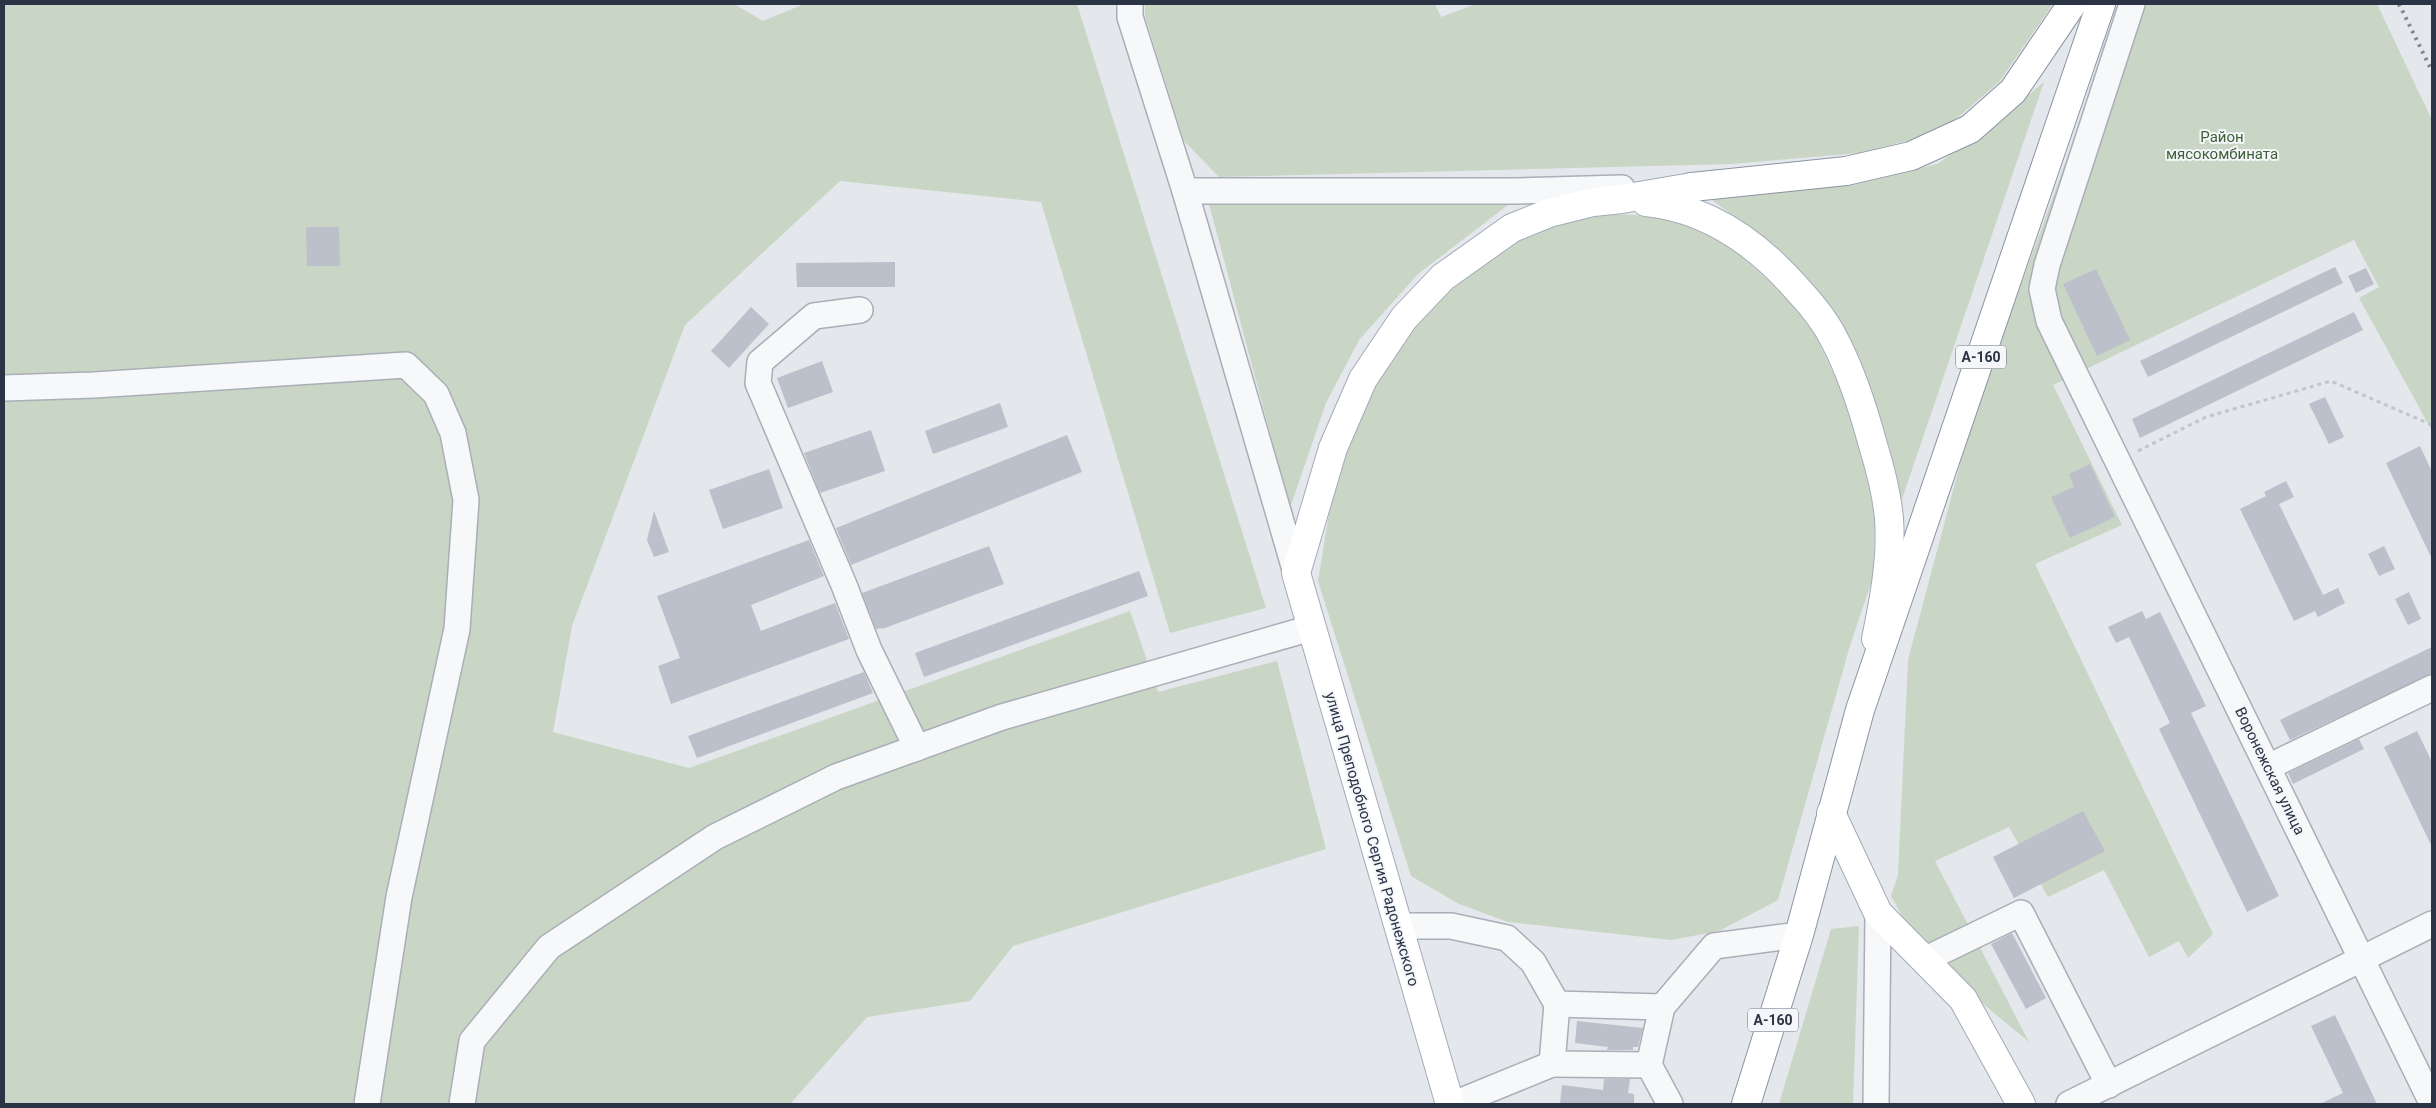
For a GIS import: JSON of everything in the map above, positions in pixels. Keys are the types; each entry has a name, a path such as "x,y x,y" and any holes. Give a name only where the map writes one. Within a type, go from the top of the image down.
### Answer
{"main road":[{"path":"1296,574 1333,448 1363,379 1404,318 1443,277 1512,228 1549,213 1593,202 1622,199 1692,186 1846,171 1911,156 1970,129 2013,91 2072,4"},
{"name":"А-160","path":"1746,1104 1799,935 1860,710 2101,4"},
{"path":"1622,199 1657,203 1689,210 1713,220 1768,257 1815,309 1834,337 1854,382 1867,420 1879,464 1889,519 1888,567 1878,628 1860,710"},
{"name":"улица Преподобного Сергия Радонежского","path":"1296,574 1398,926 1452,1104"},
{"path":"1831,813 1878,913 1962,999 2020,1104"}],"street":[{"path":"1130,4 1130,17 1185,191 1296,574"},
{"name":"Воронежская улица","path":"2132,4 2047,265 2042,289 2049,321 2432,1103"},
{"path":"1185,191 1516,191 1692,186"},
{"path":"1516,191 1593,202"},
{"path":"860,310 814,316 760,362 758,383 844,585 869,650 917,748"},
{"path":"4,388 94,385 406,365 436,394 453,433 466,500 458,629 399,897 367,1104"},
{"path":"462,1104 472,1040 549,947 715,837 836,777 1002,718 1311,628"},
{"path":"2268,767 2430,694"},
{"path":"1924,960 2021,912 2108,1085"},
{"path":"1876,1104 1878,913"},
{"path":"2070,1104 2432,924"},
{"path":"1398,926 1451,926 1507,938 1533,962 1557,1004 1552,1064"},
{"path":"1670,1104 1648,1065 1662,1007 1714,946 1799,935"},
{"path":"1557,1004 1662,1007"},
{"path":"1452,1104 1552,1064 1648,1065"}],"path":[{"path":"2119,461 2206,417 2331,381 2432,425"}],"green space":[{"path":"4,4 734,4 763,21 804,4 1077,4 1266,608 1170,633 1041,202 840,181 685,325 572,626 553,732 689,768 1130,611 1158,692 1277,661 1326,849 1013,946 970,1001 867,1017 790,1104 4,1104"},
{"path":"1145,4 1435,4 1441,17 1476,4 2053,4 1999,82 1941,132 1860,153 1731,164 1219,177 1184,141 1145,16"},
{"name":"Район мясокомбината","path":"2123,4 2377,4 2432,120 2432,431 2359,298 2379,287 2354,240 2053,385 2122,525 2035,564 2213,934 2188,958 2179,941 2149,957 2104,870 2048,897 2009,827 1935,861 2029,1042 1965,989 1912,934 1891,896 1898,875 1908,660 1971,423"},
{"path":"2044,82 1901,502 1890,449 1876,405 1823,300 1779,250 1708,197 1881,178 1937,164 1981,135"},
{"path":"1208,200 1508,205 1418,274 1359,340 1326,403 1290,508"},
{"path":"1613,214 1675,217 1717,235 1786,296 1815,335 1844,395 1861,450 1875,517 1874,574 1849,649 1778,900 1719,931 1671,940 1508,922 1459,904 1411,876 1318,581 1332,495 1355,430 1383,367 1418,319 1453,284 1493,254 1535,230 1578,218"},
{"path":"1859,926 1853,1104 1779,1104 1831,929"}],"building":[{"path":"306,227 339,227 340,266 307,266"},
{"path":"895,262 895,287 797,287 796,263"},
{"path":"2335,267 2343,283 2148,377 2140,361"},
{"path":"2366,268 2374,284 2356,293 2348,276"},
{"path":"2096,269 2130,340 2097,356 2063,284"},
{"path":"751,307 769,324 729,368 711,351"},
{"path":"2354,312 2363,330 2140,438 2132,419"},
{"path":"822,361 833,392 788,408 777,378"},
{"path":"2325,397 2344,437 2329,444 2309,404"},
{"path":"1000,403 1008,427 933,454 925,431"},
{"path":"871,430 885,471 820,493 804,453"},
{"path":"1067,435 1082,472 851,565 836,528"},
{"path":"2420,446 2432,472 2432,559 2386,463"},
{"path":"2090,464 2115,517 2070,538 2051,497 2074,487 2069,474"},
{"path":"769,469 783,508 723,529 709,490"},
{"path":"2286,481 2294,497 2279,504 2323,595 2338,588 2345,603 2318,617 2315,611 2294,621 2240,509 2266,496 2264,492"},
{"path":"654,511 669,552 654,557 647,540"},
{"path":"809,540 824,576 751,605 761,631 835,603 849,639 671,704 658,666 680,658 657,596"},
{"path":"989,546 1004,584 882,629 876,629 862,593"},
{"path":"2384,546 2395,569 2379,576 2368,554"},
{"path":"1139,571 1148,596 924,677 915,653"},
{"path":"2409,592 2421,619 2408,625 2395,599"},
{"path":"2142,611 2146,619 2160,612 2206,706 2191,713 2279,896 2247,912 2159,729 2170,723 2129,637 2116,643 2108,627"},
{"path":"2432,647 2432,674 2290,740 2280,720"},
{"path":"864,672 873,693 697,758 688,736"},
{"path":"2417,731 2432,762 2432,847 2384,747"},
{"path":"2359,739 2364,749 2293,784 2288,773"},
{"path":"2083,811 2105,851 2014,898 1993,857"},
{"path":"2012,933 2046,998 2026,1009 1991,944"},
{"path":"2335,1015 2377,1104 2320,1104 2343,1093 2311,1026"},
{"path":"1577,1021 1643,1028 1638,1047 1633,1047 1633,1050 1607,1050 1608,1047 1575,1043"},
{"path":"1604,1079 1630,1079 1628,1093 1634,1094 1634,1104 1560,1104 1562,1085 1603,1090"}],"railway":[{"path":"2399,4 2432,71"}]}
